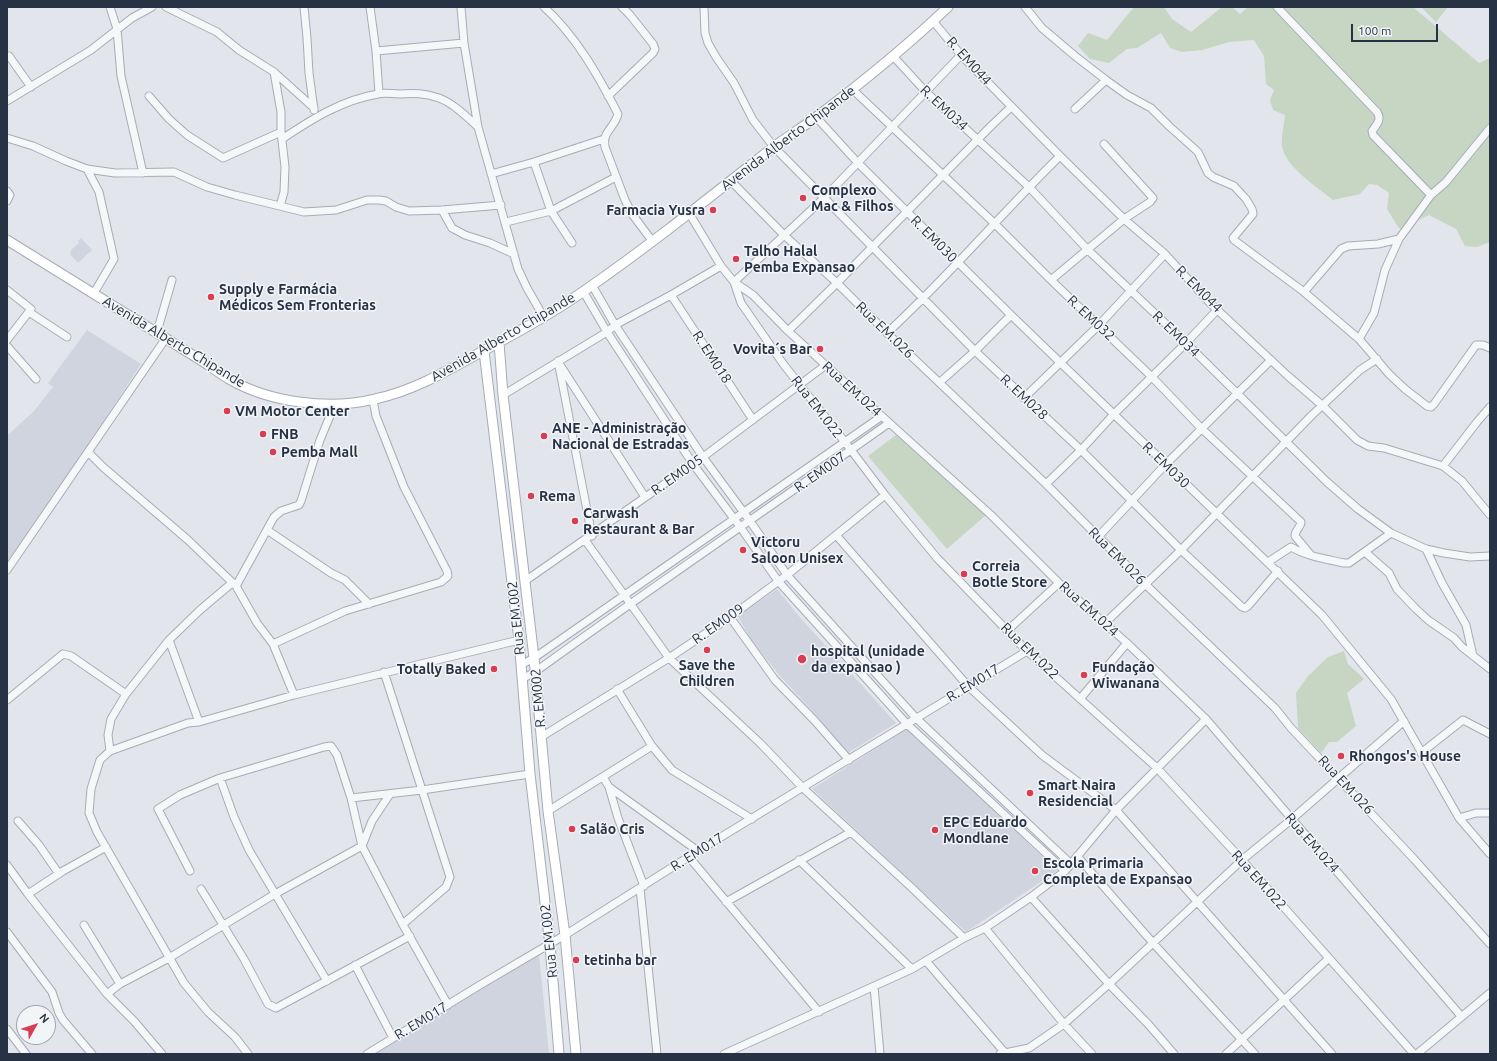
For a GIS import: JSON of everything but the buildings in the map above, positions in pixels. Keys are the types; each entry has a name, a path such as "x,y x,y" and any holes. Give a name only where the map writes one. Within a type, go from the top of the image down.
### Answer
{"street":[{"path":"110,7 117,29 121,76 143,173"},
{"path":"7,101 91,50 117,29 146,9 152,7"},
{"path":"166,7 217,32 239,50 274,72 314,108"},
{"path":"304,7 314,118"},
{"path":"370,7 380,93"},
{"path":"461,7 464,43 478,127 518,269 543,316"},
{"path":"544,7 572,37 618,114 616,122 606,133 604,139 605,147 632,214 653,242"},
{"path":"608,96 653,53 655,49 653,44 622,7"},
{"name":"R. EM028","path":"704,7 705,33 708,43 734,84 753,120 774,147 975,351 1081,450 1181,550 1245,608 1278,571"},
{"name":"Avenida Alberto Chipande","path":"7,240 157,332 230,379 255,391 280,398 303,402 335,404 373,400 424,383 499,343 592,285 653,242 774,147 852,89 893,56 948,7"},
{"path":"1025,7 1042,28 1075,56 1126,95 1151,108 1198,152 1208,173 1213,177 1234,186 1246,199 1252,208 1253,214 1233,238 1234,240 1304,292 1359,339 1389,374 1427,406 1431,407 1434,404 1476,345 1483,345 1490,348"},
{"path":"1277,7 1377,112 1380,116 1379,121 1372,131 1373,135 1431,195"},
{"name":"R. EM044","path":"933,21 961,55 1060,156 1124,219 1165,254 1210,303 1323,406 1357,440 1368,446 1384,448 1443,466 1462,481 1490,515"},
{"path":"376,51 464,43"},
{"path":"734,282 824,198 961,55"},
{"path":"10,56 31,87"},
{"name":"R. EM034","path":"893,56 926,92 1029,187 1088,250 1358,509 1392,533 1426,549 1444,554 1470,557 1490,556"},
{"path":"274,72 282,112 281,136 285,179 284,192 280,206"},
{"path":"1075,109 1106,80"},
{"name":"R. EM032","path":"852,89 893,126 994,223 1051,280 1152,376 1201,428 1300,522 1301,525 1295,533 1295,536 1310,554"},
{"path":"149,96 169,119 187,135 223,158 281,136 314,118 353,100 380,93 418,93 440,98 461,112 478,127"},
{"path":"788,331 838,283 1011,107"},
{"name":"R. EM030","path":"816,117 858,163 1011,315 1322,615 1391,699 1459,818 1490,854"},
{"path":"1359,339 1374,313 1385,270 1399,239 1431,195 1446,182 1490,128"},
{"path":"7,138 34,146 66,161 87,168 115,173 174,172 207,187 304,212 336,210 368,200 379,200 409,211 501,205"},
{"path":"491,174 534,162 604,139"},
{"path":"1051,280 1124,219 1150,202 1153,196 1104,144"},
{"path":"887,333 924,299 994,223 1060,156"},
{"path":"534,162 551,211 572,243"},
{"path":"87,168 99,192 114,259 94,293"},
{"path":"506,222 551,211 616,177"},
{"name":"Rua EM.026","path":"730,181 784,235 838,283 887,333 1046,484 1146,585 1275,708 1291,728 1339,778 1490,944"},
{"path":"7,191 10,195 7,201"},
{"path":"442,210 452,228 465,235 490,243 514,254"},
{"name":"Rua EM.022","path":"690,213 721,266 734,282 741,303 784,366 885,495 937,558 1027,650 1157,768 1242,860 1414,1054"},
{"path":"1304,292 1341,249 1348,246 1378,244 1399,239"},
{"path":"1024,398 1099,325 1165,254"},
{"path":"503,395 607,332 615,325 721,266"},
{"path":"157,332 172,280"},
{"name":"Rua EM.024","path":"734,282 753,295 788,331 991,515 1059,583 1127,643 1206,719 1461,1016"},
{"path":"592,285 615,325 703,457 787,575 916,718 1070,863"},
{"path":"7,290 31,309 7,340"},
{"path":"583,291 607,332 692,464 741,528 778,581 907,724 1065,871"},
{"name":"R. EM018","path":"671,295 753,420"},
{"path":"1046,484 1218,309"},
{"path":"29,312 66,337"},
{"path":"940,382 975,351 1011,315"},
{"path":"7,570 166,338"},
{"name":"R. EM002","path":"499,343 503,395 534,658 548,811 565,935 576,1054"},
{"path":"7,346 36,379"},
{"name":"Rua EM.002","path":"484,351 519,640 530,774 550,945 559,1054"},
{"path":"1105,624 1181,550 1286,440 1360,370 1377,359"},
{"path":"1098,537 1131,500 1201,428 1271,360"},
{"path":"558,361 645,498"},
{"path":"558,361 588,538 630,603 669,658 761,744 803,788 964,938"},
{"name":"R. EM005","path":"525,581 703,457 826,365"},
{"path":"273,644 345,611 440,582 448,576 447,571 404,487 376,416 373,400"},
{"path":"110,751 108,735 112,719 126,694 169,640 200,610 234,585 274,517 290,507 299,505 320,440 335,404"},
{"path":"1443,466 1476,422 1490,407"},
{"name":"R. EM007","path":"521,665 534,658 882,416"},
{"name":"R. EM007","path":"522,679 535,672 630,603 741,528 889,423"},
{"path":"88,452 103,467 188,540 234,585 257,624 273,644 294,695"},
{"name":"R. EM009","path":"541,737 669,658 730,617 787,575 885,495"},
{"path":"267,530 331,573 345,580 369,604"},
{"path":"1268,562 1291,547 1301,553 1310,554 1344,564 1350,562 1392,533"},
{"path":"836,535 968,686 1042,755 1116,810 1332,1054"},
{"path":"1426,549 1442,583 1466,625 1473,656"},
{"path":"1365,552 1390,573 1397,589 1415,608 1428,620 1454,638 1462,647 1490,669"},
{"path":"1008,630 1059,583"},
{"path":"730,617 775,680 815,721 849,760"},
{"path":"169,640 199,722"},
{"path":"248,1054 235,1037 208,1012 184,983 106,847 89,813 91,789 100,760 110,751 188,723 199,722 294,695 384,672 519,640"},
{"path":"1462,647 1470,641"},
{"path":"1080,699 1127,643"},
{"name":"R. EM017","path":"367,1054 550,945 698,851 1027,650"},
{"path":"7,700 63,654 71,656 126,694"},
{"path":"384,672 450,877 446,887 403,924"},
{"path":"617,689 652,746 672,770 752,818"},
{"path":"724,1054 912,969 964,938 985,928 1065,871 1070,863 1116,810 1206,719"},
{"path":"1421,753 1462,720 1490,734"},
{"path":"926,961 1004,1054 1028,1051 1064,1024 1242,860 1292,819 1404,721"},
{"path":"190,870 158,809 180,795 220,778 331,746 337,756 351,798 362,846 448,1005"},
{"path":"548,811 652,746"},
{"path":"351,798 422,790 530,774"},
{"path":"603,777 609,787 642,887 657,1054"},
{"path":"220,778 234,817 249,850 327,981"},
{"path":"609,787 698,851"},
{"path":"107,994 120,984 169,958 275,894 362,846 372,821 390,794"},
{"path":"1459,818 1476,813 1490,813"},
{"path":"18,821 39,845 59,874"},
{"path":"726,902 798,860 851,832"},
{"path":"28,894 106,847"},
{"path":"1077,856 1153,943 1255,1054"},
{"path":"689,857 819,1012"},
{"path":"798,860 912,969"},
{"path":"7,865 107,994 134,1021 162,1054"},
{"path":"201,889 244,959 268,1004 276,1008 410,936"},
{"path":"1031,896 1109,984 1149,1025 1174,1054"},
{"path":"84,925 120,984"},
{"path":"985,928 1064,1024 1092,1054"},
{"path":"7,932 52,992 63,1020 92,1054"},
{"path":"1226,1054 1328,958"},
{"path":"355,965 393,1038"},
{"path":"874,986 880,1054"},
{"path":"1417,1054 1490,993"},
{"path":"7,1029 10,1038 26,1054"}],"shaded area":[{"path":"81,238 92,250 78,263 70,254 71,250 79,243 78,241"},
{"path":"87,330 141,364 83,453 7,563 7,433 9,434 34,411 53,387 48,383"},
{"name":"hospital (unidade da expansao )","path":"777,589 797,614 896,723 848,753 781,677 752,641 738,616"},
{"name":"EPC Eduardo Mondlane","path":"908,728 1057,871 966,932 812,789"},
{"path":"539,954 549,1054 374,1054"}],"green space":[{"path":"1134,7 1164,7 1172,19 1191,32 1222,7 1232,7 1240,14 1248,7 1413,7 1479,63 1490,58 1490,242 1477,247 1465,246 1456,229 1429,215 1416,221 1408,234 1398,227 1387,209 1389,193 1377,185 1369,184 1360,194 1333,200 1311,183 1296,170 1285,155 1282,147 1282,135 1285,115 1273,110 1270,100 1274,90 1266,84 1264,56 1254,40 1229,42 1202,50 1182,52 1170,48 1161,33 1137,48 1127,49 1109,63 1090,59 1078,46 1088,33 1107,40"},
{"path":"1421,7 1448,7 1436,22"},
{"path":"896,435 986,515 947,549 868,456"},
{"path":"1344,651 1348,664 1364,679 1347,693 1356,726 1337,742 1329,742 1321,753 1298,728 1296,693 1308,676 1328,657"}],"place":[{"name":"Complexo Mac & Filhos","path":"803,198"},
{"name":"Farmacia Yusra","path":"713,210"},
{"name":"Talho Halal Pemba Expansao","path":"736,259"},
{"name":"Supply e Farmácia Médicos Sem Fronterias","path":"211,297"},
{"name":"Vovita´s Bar","path":"820,349"},
{"name":"VM Motor Center","path":"227,411"},
{"name":"FNB","path":"263,434"},
{"name":"ANE - Administração Nacional de Estradas","path":"544,436"},
{"name":"Pemba Mall","path":"273,452"},
{"name":"Rema","path":"531,496"},
{"name":"Carwash Restaurant & Bar","path":"575,521"},
{"name":"Victoru Saloon Unisex","path":"743,550"},
{"name":"Correia Botle Store","path":"964,574"},
{"name":"Save the Children","path":"707,650"},
{"name":"hospital (unidade da expansao )","path":"802,659"},
{"name":"Totally Baked","path":"494,669"},
{"name":"Fundação Wiwanana","path":"1084,675"},
{"name":"Rhongos's House","path":"1341,756"},
{"name":"Smart Naira Residencial","path":"1030,793"},
{"name":"Salão Cris","path":"572,829"},
{"name":"EPC Eduardo Mondlane","path":"935,830"},
{"name":"Escola Primaria Completa de Expansao","path":"1035,871"},
{"name":"tetinha bar","path":"576,960"}]}
